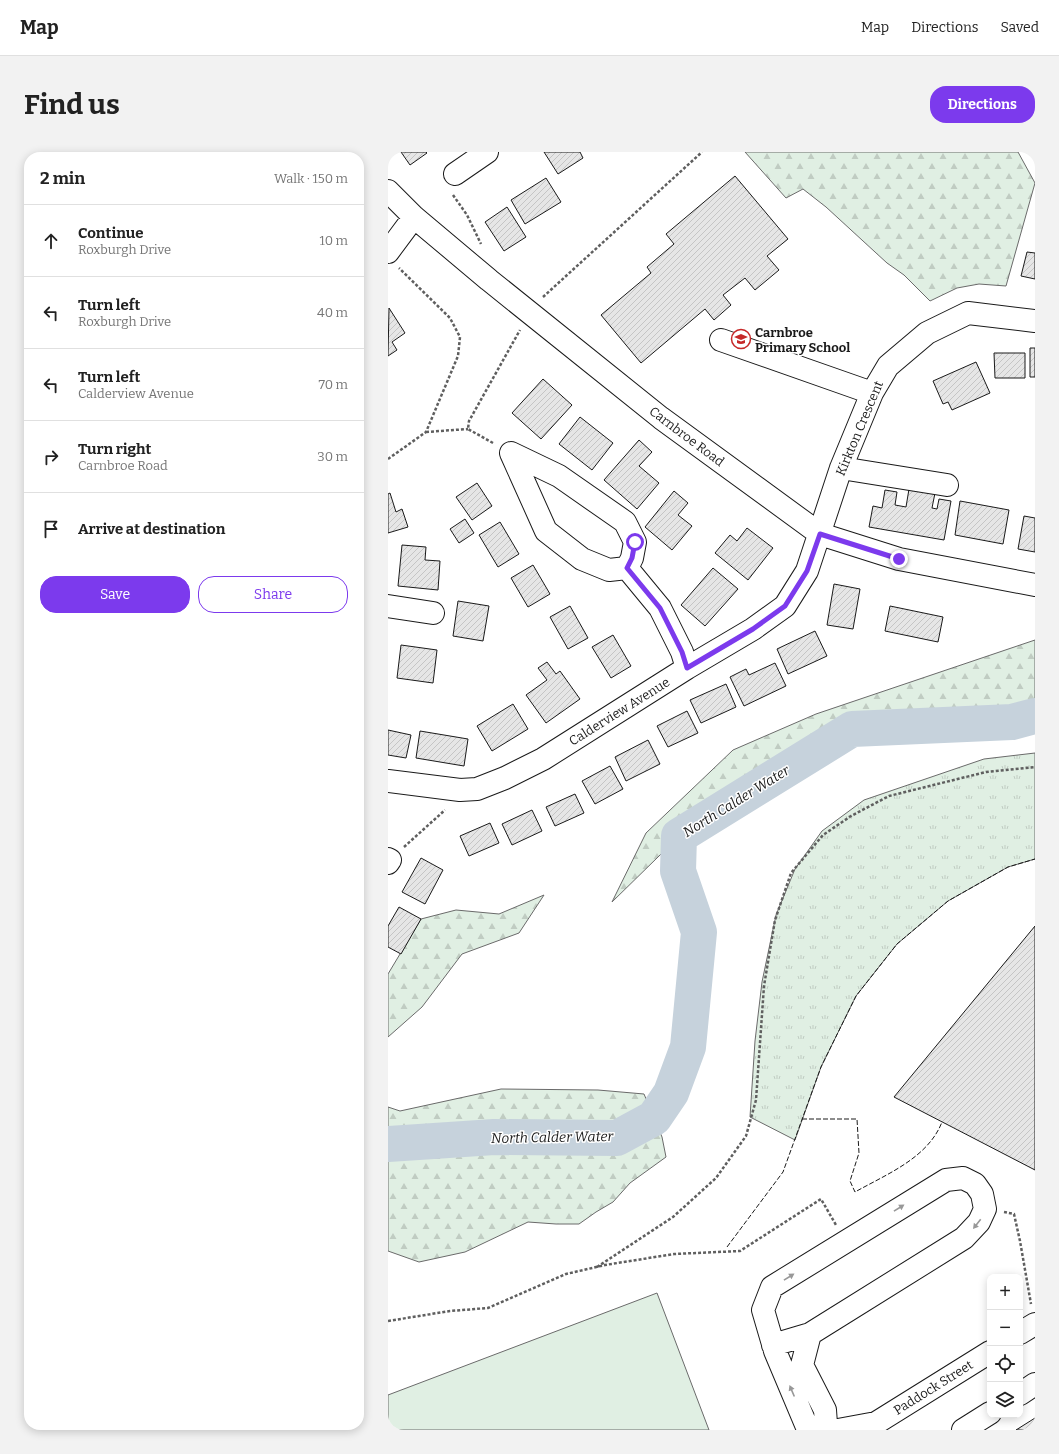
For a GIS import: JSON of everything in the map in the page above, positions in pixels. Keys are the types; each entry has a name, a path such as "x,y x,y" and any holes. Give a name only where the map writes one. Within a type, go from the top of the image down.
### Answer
{"street":[{"path":"455,174 487,152"},
{"name":"Carnbroe Road","path":"388,191 414,217 488,280 661,418 820,534 899,559 1035,585"},
{"path":"391,257 414,217"},
{"name":"Kirkton Crescent","path":"820,534 841,468 872,393 888,366 928,332 968,314 1035,321"},
{"path":"721,340 872,393"},
{"path":"511,453 546,531 582,559 609,570 627,568"},
{"path":"511,453 559,476 626,522 635,542 632,558 627,568"},
{"path":"841,468 947,485"},
{"name":"Calderview Avenue","path":"388,781 460,790 477,788 505,778 543,759 687,668 753,629 785,606 807,571 820,534"},
{"path":"627,568 660,608 682,652 687,668"},
{"path":"388,606 434,613"},
{"path":"773,1345 810,1334 964,1238 980,1222 984,1209 982,1194 975,1184 963,1178 946,1180 772,1287 763,1310 773,1345 822,1428"},
{"path":"1023,1331 1035,1324"},
{"path":"810,1334 802,1365 824,1410 822,1428"},
{"name":"Paddock Street","path":"822,1428 872,1426 987,1354"},
{"path":"1023,1392 1035,1384"},
{"path":"963,1430 987,1415"}],"path":[{"path":"468,429 469,421 529,312 702,152"},
{"path":"455,174 450,190 467,216 481,244 488,280"},
{"path":"388,460 426,432 458,356 460,337 450,318 391,257"},
{"path":"426,432 468,429 511,453"},
{"path":"597,1267 673,1217 716,1178 746,1136 756,1100 764,986 775,920 791,873 823,835 851,816 889,796 986,772 1035,767"},
{"path":"389,861 449,807"},
{"path":"388,1321 450,1311 488,1308 566,1274 597,1267 674,1254 740,1251 821,1199 846,1241"},
{"path":"984,1209 1014,1214 1035,1324"}],"green space":[{"path":"745,152 1018,152 1035,183 1006,286 979,284 957,288 930,301 904,275 887,263 826,207 803,189 786,198"},
{"path":"1035,640 1035,709 884,716 770,771 704,812 612,902 646,833 733,750 816,714"},
{"path":"1035,753 1035,859 1008,867 948,901 897,944 856,996 821,1067 795,1140 750,1117 755,1041 762,982 776,915 795,869 822,831 864,800 984,759"},
{"path":"544,895 519,933 462,954 422,1007 388,1037 388,974 421,919 456,910 499,914"},
{"path":"501,1089 598,1090 644,1094 662,1137 666,1157 630,1183 613,1202 579,1224 528,1222 465,1252 419,1262 388,1251 388,1107 400,1111"},
{"path":"657,1293 709,1430 388,1430 388,1395"}],"building":[{"path":"401,152 426,152 427,153 410,165"},
{"path":"544,152 580,152 583,158 558,174"},
{"path":"735,176 788,239 767,256 779,270 755,290 745,278 723,295 731,305 714,320 705,309 641,363 601,315 651,273 647,267 674,244 666,234"},
{"path":"546,178 561,202 525,224 511,200"},
{"path":"507,207 526,237 504,251 485,222"},
{"path":"1027,252 1035,253 1035,279 1021,276"},
{"path":"389,308 405,333 392,342 397,350 388,356"},
{"path":"1030,348 1035,348 1035,377 1030,377"},
{"path":"994,353 1025,353 1025,378 995,378"},
{"path":"976,362 990,393 952,410 948,402 943,404 933,381"},
{"path":"543,379 572,405 541,439 512,413"},
{"path":"580,417 613,443 592,470 559,444"},
{"path":"639,440 652,452 639,466 659,483 637,509 604,480"},
{"path":"477,483 492,506 472,520 456,497"},
{"path":"909,489 935,493 932,508 937,509 939,499 951,501 944,540 869,527 873,506 882,508 885,490 897,492 895,505 906,507"},
{"path":"674,491 688,503 678,515 692,526 672,550 645,527"},
{"path":"390,493 396,512 402,509 408,527 388,533 388,494"},
{"path":"960,501 1009,510 1003,544 955,535"},
{"path":"1024,516 1035,518 1035,552 1018,549"},
{"path":"465,519 474,533 459,543 450,529"},
{"path":"500,522 519,554 498,567 479,535"},
{"path":"747,528 773,548 748,580 715,553 730,535 737,541"},
{"path":"402,545 426,547 425,560 440,561 438,590 398,586"},
{"path":"533,565 550,594 528,607 511,578"},
{"path":"713,568 738,589 705,626 681,605"},
{"path":"834,584 860,589 853,629 827,625"},
{"path":"458,601 489,606 483,641 453,636"},
{"path":"570,606 588,638 568,649 550,617"},
{"path":"890,606 943,617 938,642 885,631"},
{"path":"815,631 827,656 788,674 777,649"},
{"path":"613,635 631,666 611,678 592,647"},
{"path":"401,645 437,650 433,683 397,678"},
{"path":"547,662 556,674 560,671 580,699 546,723 526,695 547,680 538,668"},
{"path":"775,663 786,686 744,706 730,677 746,669 749,675"},
{"path":"726,684 736,707 701,723 690,700"},
{"path":"513,704 528,729 492,751 477,726"},
{"path":"687,711 698,733 668,747 657,726"},
{"path":"388,730 411,735 406,758 388,755"},
{"path":"420,731 468,739 464,766 416,758"},
{"path":"648,740 660,764 626,781 615,757"},
{"path":"610,766 623,789 595,804 582,781"},
{"path":"575,794 584,813 555,826 546,807"},
{"path":"532,810 542,831 512,845 502,824"},
{"path":"490,823 499,843 469,856 460,836"},
{"path":"421,858 443,870 425,904 402,892"},
{"path":"399,907 421,919 401,954 388,947 388,926"},
{"path":"1035,926 1035,1170 894,1097"},
{"path":"1035,1418 1035,1430 1016,1430"}],"waterway":[{"name":"North Calder Water","path":"388,1144 494,1137 617,1138 654,1118 671,1093 688,1047 699,932 678,871 679,836 852,729 1012,722 1035,716"}],"fence":[{"path":"727,1247 783,1172 821,1067 856,996 897,944 948,901 1008,867 1035,859"},
{"path":"802,1119 857,1119 859,1153 850,1181 855,1192 905,1164 917,1155 936,1135 942,1122"}],"place":[{"name":"Carnbroe Primary School","path":"741,339"}],"route":[{"path":"635,542 632,558 627,568 660,608 682,652 687,668 753,629 785,606 807,571 820,534 899,559"}]}
